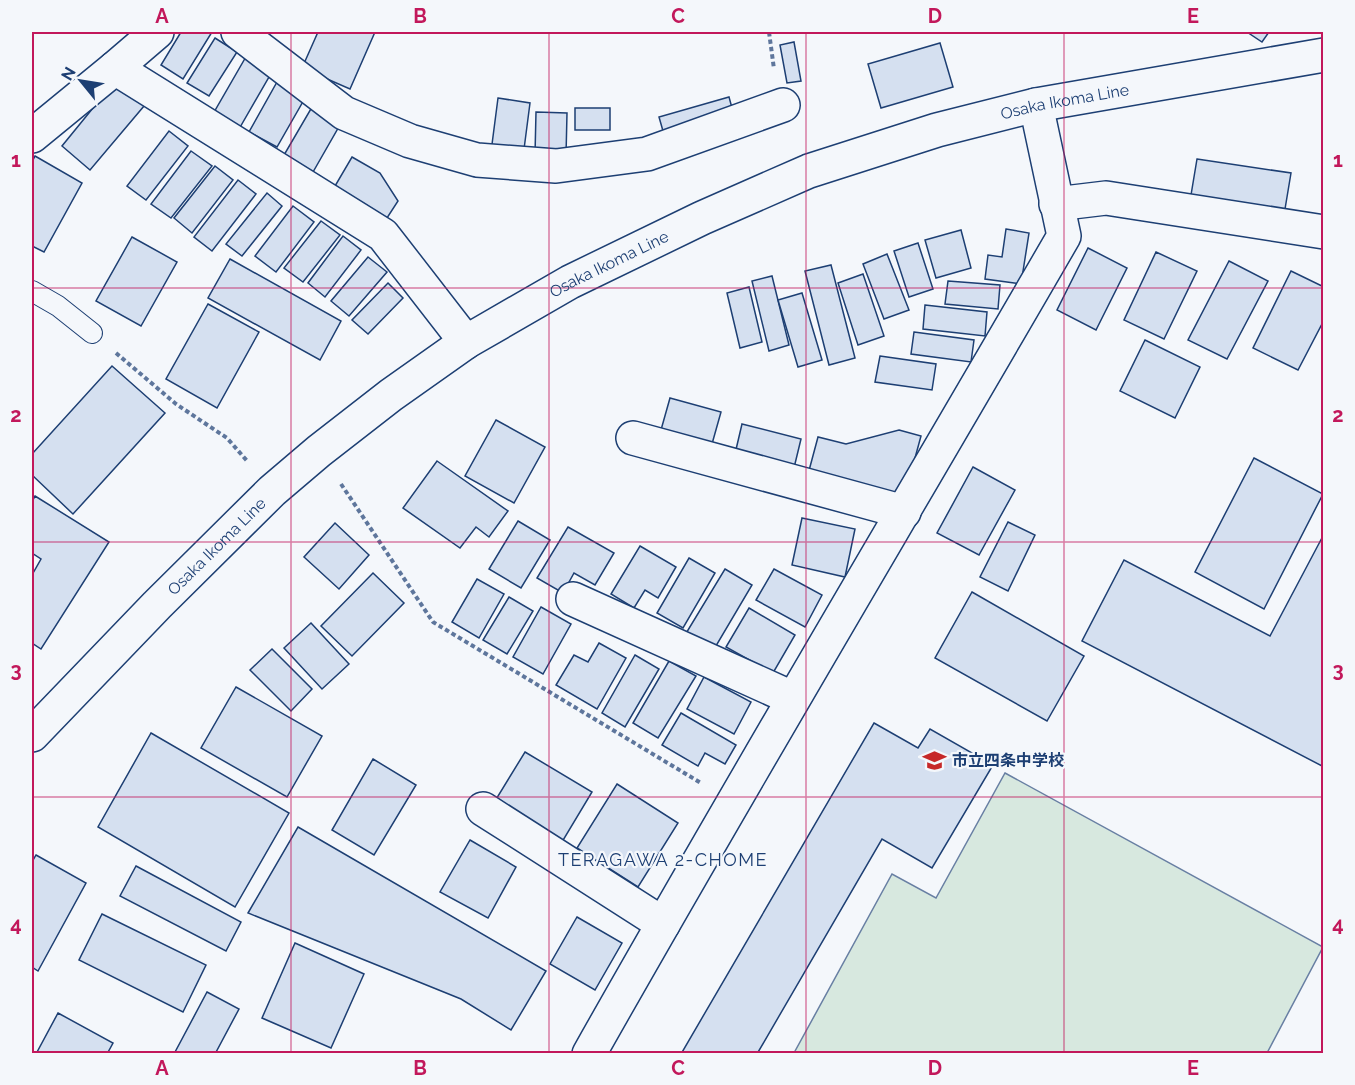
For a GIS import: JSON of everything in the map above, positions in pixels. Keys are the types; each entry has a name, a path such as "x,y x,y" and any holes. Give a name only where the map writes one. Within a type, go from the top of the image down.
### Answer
{"street":[{"path":"32,136 157,32"},
{"path":"238,32 344,113 411,141 477,160 556,166 647,154 783,105"},
{"name":"Osaka Ikoma Line","path":"32,735 157,605 272,491 319,451 391,395 466,342 570,282 702,218 809,171 937,130 1036,105 1323,55"},
{"path":"115,68 383,235 466,342"},
{"path":"590,1053 792,698 904,512 1064,236 1036,105"},
{"path":"1056,204 1106,198 1323,232"},
{"path":"633,438 904,512"},
{"path":"573,599 792,698"},
{"path":"483,809 663,924"}],"lane":[{"path":"32,291 58,306 92,333"}],"path":[{"path":"92,333 176,404 227,438 272,491"},
{"path":"319,451 433,622 734,802"}],"shaded area":[{"path":"1005,773 1323,947 1267,1053 794,1053 892,874 936,898"}],"building":[{"path":"181,32 212,32 183,79 161,65"},
{"path":"318,32 375,32 350,89 302,68"},
{"path":"1247,32 1269,32 1262,42"},
{"path":"215,38 237,52 209,96 187,83"},
{"path":"794,42 801,81 787,83 780,45"},
{"path":"940,43 953,87 881,108 868,64"},
{"path":"247,55 273,70 239,129 213,114"},
{"path":"115,81 144,106 90,170 62,146"},
{"path":"277,82 305,98 277,147 249,132"},
{"path":"729,97 735,119 665,138 659,117"},
{"path":"498,98 530,103 523,157 491,152"},
{"path":"312,107 341,123 313,172 284,155"},
{"path":"575,108 610,108 610,130 575,130"},
{"path":"536,112 567,113 566,156 535,155"},
{"path":"169,131 188,146 146,200 127,186"},
{"path":"191,151 212,166 171,218 151,204"},
{"path":"35,156 82,183 44,252 32,246 32,162"},
{"path":"352,157 380,173 398,201 387,218 335,186"},
{"path":"1197,159 1291,173 1284,215 1190,201"},
{"path":"215,166 233,180 192,233 174,218"},
{"path":"238,180 256,194 212,251 194,237"},
{"path":"267,193 282,206 242,256 226,244"},
{"path":"293,206 314,222 276,272 255,256"},
{"path":"321,221 340,235 303,282 284,268"},
{"path":"1006,229 1029,233 1021,284 985,279 988,255 1002,257"},
{"path":"961,230 971,268 936,278 925,240"},
{"path":"343,236 361,250 325,297 308,283"},
{"path":"132,237 177,262 141,326 96,301"},
{"path":"918,243 933,289 909,297 894,251"},
{"path":"1088,248 1127,268 1096,330 1057,310"},
{"path":"1156,252 1197,271 1164,339 1124,320"},
{"path":"887,254 909,310 884,319 863,264"},
{"path":"368,257 387,272 349,316 331,301"},
{"path":"230,259 341,321 320,360 208,298"},
{"path":"1229,261 1268,281 1227,359 1188,340"},
{"path":"831,265 855,358 829,365 805,271"},
{"path":"1291,271 1324,287 1324,320 1298,370 1253,348"},
{"path":"863,274 884,336 858,345 838,283"},
{"path":"772,276 789,345 769,351 752,281"},
{"path":"948,281 1000,285 998,309 945,304"},
{"path":"388,283 403,298 368,334 352,320"},
{"path":"749,287 762,342 740,348 727,293"},
{"path":"802,293 822,360 798,367 778,300"},
{"path":"208,304 259,332 217,408 166,379"},
{"path":"925,305 987,312 985,336 923,329"},
{"path":"914,332 974,340 971,362 911,354"},
{"path":"1145,340 1200,367 1175,418 1120,391"},
{"path":"880,356 936,364 932,390 875,382"},
{"path":"112,366 165,413 73,514 32,475 32,454"},
{"path":"670,398 721,412 710,451 659,437"},
{"path":"496,420 545,447 514,503 465,476"},
{"path":"742,424 801,439 793,472 734,458"},
{"path":"899,430 921,436 903,502 807,478 818,437 846,444"},
{"path":"1254,458 1323,494 1264,609 1195,572"},
{"path":"437,461 508,511 489,537 476,527 460,548 403,508"},
{"path":"973,467 1015,490 979,555 937,533"},
{"path":"35,496 109,542 41,649 32,643 32,575 41,559 32,553 32,502"},
{"path":"802,518 855,529 845,577 792,565"},
{"path":"518,521 550,540 521,588 489,569"},
{"path":"1008,522 1035,535 1008,591 980,577"},
{"path":"335,523 369,555 339,589 304,557"},
{"path":"568,527 614,553 595,585 574,573 563,593 537,578"},
{"path":"1324,534 1324,767 1082,641 1124,560 1270,636"},
{"path":"640,546 676,567 658,598 645,590 634,608 611,594"},
{"path":"689,558 715,573 683,628 657,613"},
{"path":"725,569 752,585 713,651 685,635"},
{"path":"774,569 822,595 805,627 756,600"},
{"path":"373,573 404,603 352,656 321,626"},
{"path":"477,579 504,594 479,638 452,622"},
{"path":"972,592 1084,656 1047,721 935,658"},
{"path":"509,597 533,611 507,654 483,640"},
{"path":"541,607 571,624 543,674 513,657"},
{"path":"749,608 795,635 773,673 726,647"},
{"path":"311,623 349,664 322,689 284,648"},
{"path":"599,643 626,658 597,709 556,685 574,655 588,662"},
{"path":"272,649 312,689 291,711 250,670"},
{"path":"635,655 659,669 625,727 602,713"},
{"path":"669,661 696,676 658,738 633,723"},
{"path":"704,677 751,702 734,734 687,709"},
{"path":"236,687 322,736 287,797 201,748"},
{"path":"681,713 736,745 725,764 705,753 698,766 662,745"},
{"path":"874,723 918,748 930,729 993,765 932,868 882,839 757,1054 681,1054"},
{"path":"151,733 289,813 235,907 98,827"},
{"path":"525,752 592,792 562,842 495,801"},
{"path":"373,759 416,785 374,855 332,830"},
{"path":"617,784 678,823 638,887 577,848"},
{"path":"298,827 546,971 511,1030 461,999 248,913"},
{"path":"470,840 516,867 488,918 440,892"},
{"path":"36,855 86,883 38,971 32,967 32,862"},
{"path":"136,866 241,922 226,951 120,896"},
{"path":"102,914 206,965 183,1012 79,960"},
{"path":"577,917 622,943 595,990 550,964"},
{"path":"295,943 364,974 331,1048 262,1018"},
{"path":"207,992 239,1009 215,1054 174,1054"},
{"path":"58,1013 113,1043 107,1054 36,1054"}],"place":[{"name":"市立四条中学校","path":"934,760"}],"district":[{"name":"TERAGAWA 2-CHOME","path":"663,859"}]}
